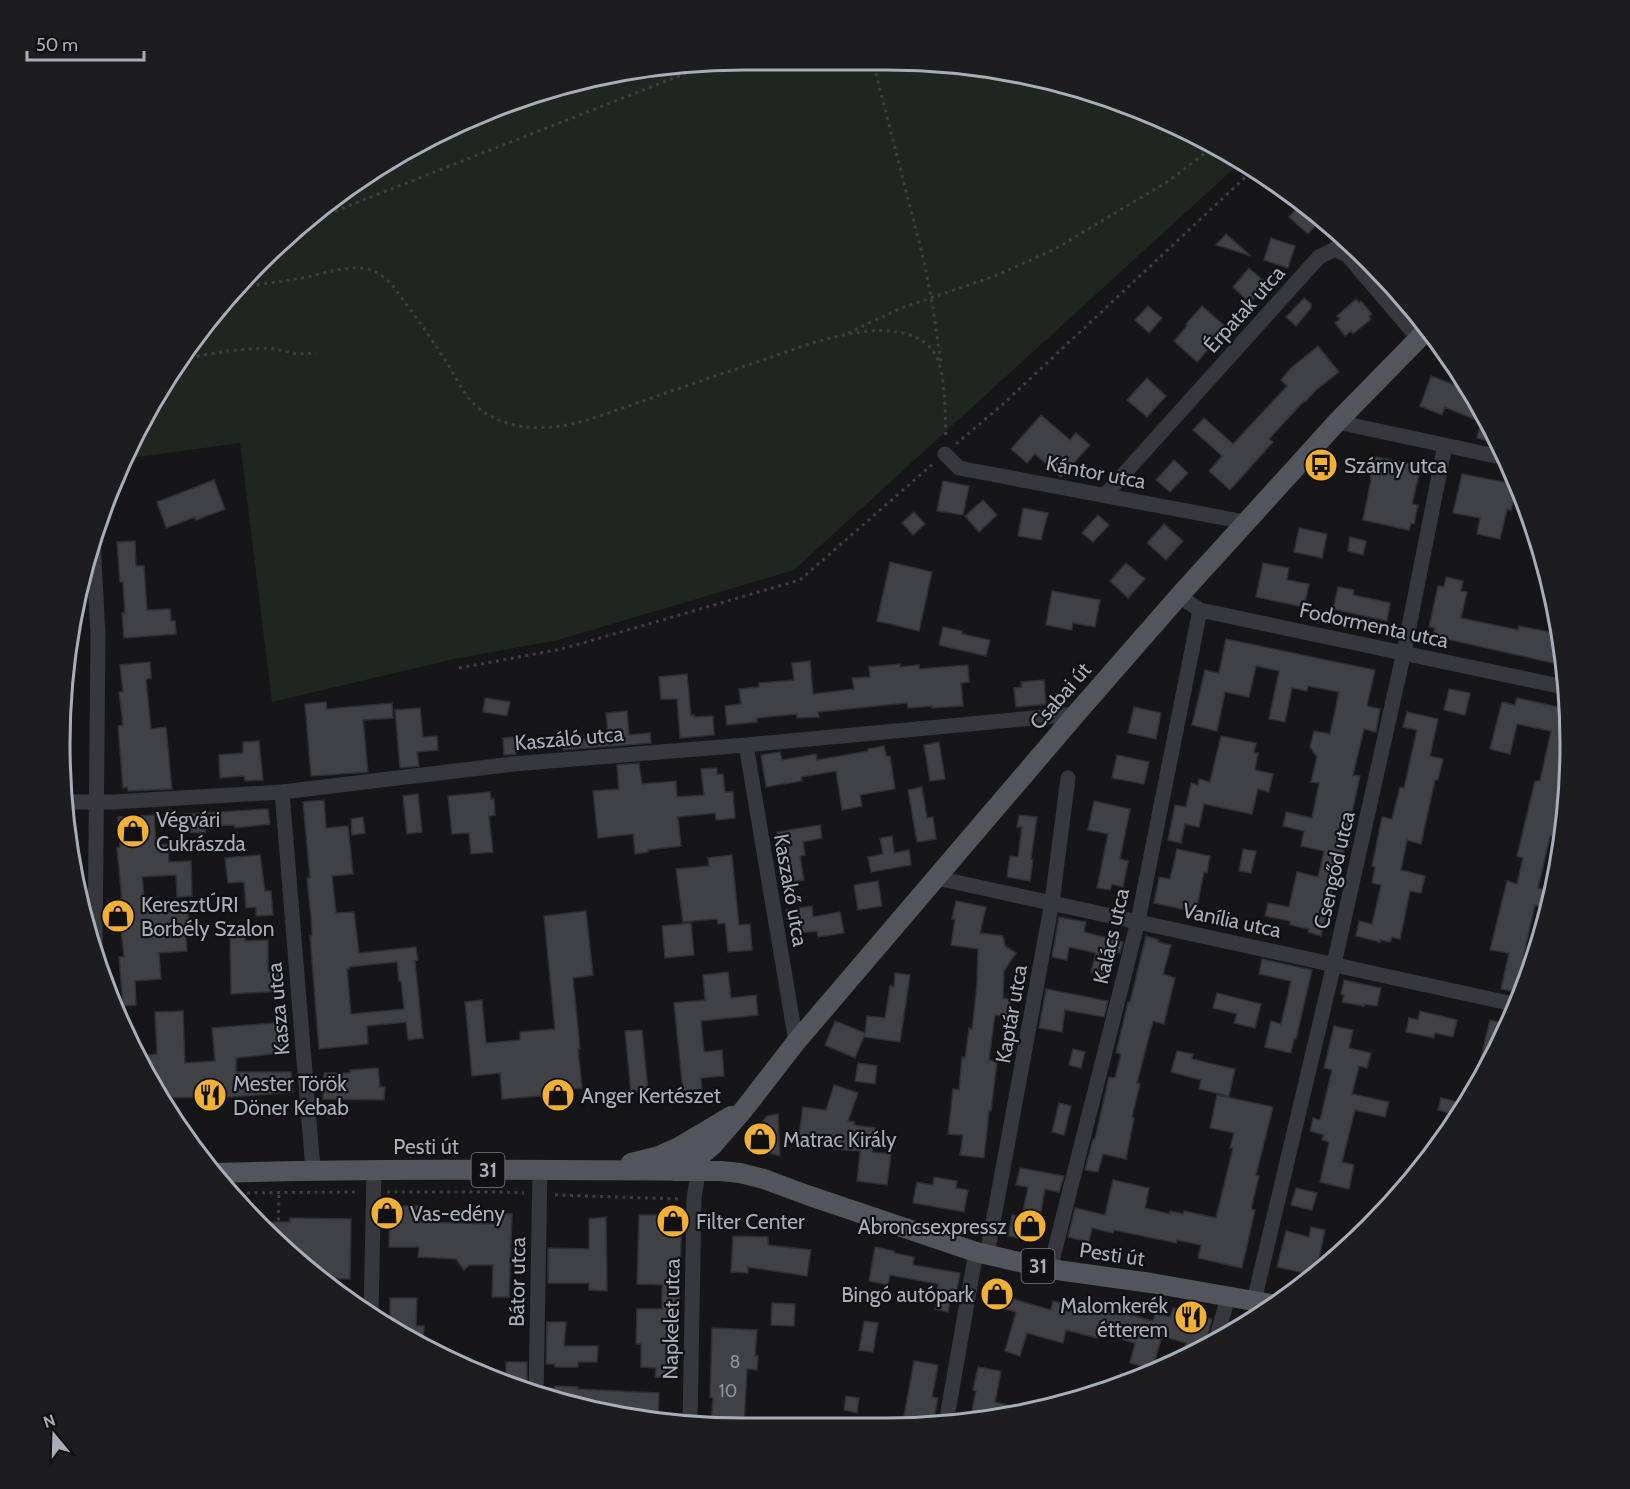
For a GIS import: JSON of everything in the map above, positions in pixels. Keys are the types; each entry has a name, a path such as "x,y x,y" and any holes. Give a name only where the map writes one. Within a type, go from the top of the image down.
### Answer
{"main road":[{"name":"Csabai út","path":"675,1171 698,1158 713,1145 746,1108 796,1042 1179,596 1337,422 1421,336"},
{"name":"Csabai út","path":"602,1170 659,1156 746,1108"},
{"path":"713,1145 721,1171"},
{"name":"Pesti út","path":"225,1173 313,1170 602,1170 740,1173 764,1179 982,1254 1050,1269 1151,1283 1263,1303"},
{"name":"Pesti út","path":"675,1171 697,1179 807,1195"}],"street":[{"name":"Érpatak utca","path":"1105,495 1318,257 1335,249 1348,256 1402,312"},
{"path":"1337,422 1494,456"},
{"name":"Csengőd utca","path":"1254,1301 1334,964 1404,652 1445,445"},
{"name":"Kántor utca","path":"946,453 959,468 1245,522"},
{"path":"93,917 97,802 98,635 94,566"},
{"name":"Fodormenta utca","path":"1179,596 1200,610 1557,685"},
{"name":"Kalács utca","path":"1050,1269 1138,921 1200,610"},
{"name":"Kaszáló utca","path":"73,802 282,792 513,764 1076,714"},
{"name":"Kaszakő utca","path":"746,745 796,1042"},
{"name":"Kaptár utca","path":"948,1415 1052,902 1068,778"},
{"name":"Kasza utca","path":"282,792 313,1170"},
{"name":"Vanília utca","path":"937,878 1508,1003"},
{"path":"371,1306 374,1170"},
{"name":"Bátor utca","path":"536,1386 540,1170"},
{"name":"Napkelet utca","path":"690,1416 694,1199 697,1179"},
{"path":"1219,1330 1228,1297"}],"path":[{"path":"875,70 924,261 943,378"},
{"path":"331,213 686,73"},
{"path":"842,336 871,321 931,297 994,276 1055,249 1167,182 1206,152"},
{"path":"459,668 562,649 800,580 1002,405 1247,176"},
{"path":"251,286 349,268 363,268 378,273 391,283 428,333 471,402 494,418 519,427 553,427 587,420 801,347 842,336 874,331 913,336 936,354 942,371 946,453"},
{"path":"194,357 271,348 297,354 316,353"},
{"path":"278,1231 279,1193"},
{"path":"540,1194 694,1199"}],"shaded area":[{"path":"744,70 886,70 973,76 1060,93 1102,106 1184,140 1234,168 794,570 558,640 454,659 272,702 240,443 135,457 161,407 210,334 268,268 300,238 370,184 446,140 528,106 570,93 657,76"}],"building":[{"path":"1296,210 1315,226 1308,234 1289,217"},
{"path":"1226,234 1251,256 1216,245"},
{"path":"1271,238 1295,246 1288,268 1264,260"},
{"path":"1249,268 1267,284 1250,303 1233,287"},
{"path":"1304,298 1311,304 1311,308 1296,326 1286,317"},
{"path":"1356,299 1359,303 1361,301 1372,314 1369,316 1371,319 1353,334 1351,331 1345,336 1335,323 1340,319 1337,316"},
{"path":"1148,306 1162,318 1149,333 1135,320"},
{"path":"1202,306 1227,328 1197,362 1174,341"},
{"path":"1318,346 1339,372 1304,401 1269,439 1273,442 1230,490 1209,471 1222,456 1193,430 1204,418 1233,444 1287,386 1281,380 1291,368"},
{"path":"1431,376 1455,385 1475,420 1445,407 1442,415 1420,406"},
{"path":"1147,378 1166,396 1147,417 1127,400"},
{"path":"1041,415 1070,440 1076,433 1090,445 1061,477 1035,454 1027,463 1011,449"},
{"path":"1480,427 1487,440 1477,438"},
{"path":"1376,457 1421,466 1412,504 1418,505 1414,524 1411,523 1409,530 1363,520 1371,480 1369,468"},
{"path":"1174,460 1188,473 1170,492 1156,480"},
{"path":"1462,474 1506,482 1514,502 1511,510 1507,509 1500,539 1477,534 1480,518 1453,513"},
{"path":"214,480 225,509 166,528 157,502"},
{"path":"943,481 969,486 963,515 937,511"},
{"path":"983,500 997,515 979,532 965,516"},
{"path":"1023,508 1048,513 1041,540 1018,536"},
{"path":"914,512 925,524 913,535 902,523"},
{"path":"1098,515 1109,525 1093,542 1082,533"},
{"path":"1164,524 1183,541 1166,560 1147,543"},
{"path":"1299,528 1327,534 1322,558 1294,552"},
{"path":"1350,537 1366,541 1363,555 1348,551"},
{"path":"135,541 136,566 144,566 147,610 170,609 171,621 175,621 176,634 124,638 123,582 120,582 117,542"},
{"path":"890,562 932,572 919,631 877,621"},
{"path":"1126,563 1145,579 1128,598 1110,581"},
{"path":"1263,563 1289,568 1287,580 1309,584 1304,607 1256,597"},
{"path":"1446,577 1463,581 1461,591 1467,592 1461,618 1518,630 1519,626 1550,632 1555,663 1433,636 1435,628 1429,627 1438,586 1444,587"},
{"path":"1338,587 1354,590 1353,595 1390,603 1387,621 1333,609"},
{"path":"1052,591 1100,600 1095,627 1073,623 1072,630 1046,625"},
{"path":"943,627 990,640 986,656 939,645"},
{"path":"1226,639 1375,670 1367,706 1380,709 1376,732 1364,729 1353,775 1360,776 1340,868 1338,868 1321,936 1308,932 1309,929 1290,925 1290,921 1265,916 1268,903 1289,907 1297,872 1318,877 1324,851 1301,846 1304,831 1283,826 1286,812 1312,818 1319,783 1311,782 1317,757 1310,747 1314,731 1330,734 1339,692 1308,686 1307,691 1292,688 1285,722 1269,719 1279,671 1256,666 1249,697 1225,692 1217,731 1192,725 1205,670 1219,673"},
{"path":"810,661 813,694 854,689 852,678 870,677 869,667 900,664 900,667 919,665 919,669 968,665 969,682 961,683 963,706 908,708 907,703 818,712 819,717 797,718 797,714 757,718 757,722 727,725 725,706 741,704 739,689 759,687 759,683 794,680 792,663"},
{"path":"150,662 151,678 146,679 151,729 166,727 172,789 128,791 127,787 123,788 118,726 123,725 119,692 123,692 120,665"},
{"path":"687,674 691,715 694,717 713,716 714,735 680,738 677,699 661,699 659,677"},
{"path":"1044,680 1046,704 1016,707 1014,688 1022,687 1021,682"},
{"path":"1449,689 1470,693 1465,715 1444,710"},
{"path":"485,698 510,702 507,716 483,712"},
{"path":"1517,698 1558,707 1560,744 1554,832 1553,837 1550,836 1538,888 1544,890 1540,906 1535,905 1523,958 1525,958 1512,991 1501,989 1509,953 1490,950 1507,881 1517,884 1523,858 1517,856 1535,781 1540,781 1551,731 1517,724 1510,754 1490,749 1502,702 1515,705"},
{"path":"326,702 327,709 392,703 393,718 363,720 368,772 311,776 305,704"},
{"path":"1134,707 1161,713 1156,739 1128,733"},
{"path":"420,708 423,737 437,736 438,750 417,752 419,766 400,768 395,710"},
{"path":"627,711 629,735 650,733 651,743 563,750 562,741 608,737 606,713"},
{"path":"1407,712 1438,719 1430,756 1443,759 1438,780 1435,780 1421,844 1407,840 1401,870 1425,876 1421,893 1410,891 1400,939 1392,937 1390,942 1380,940 1380,942 1356,936 1359,921 1372,924 1381,885 1372,883 1375,867 1372,866 1382,817 1392,819 1400,787 1404,788 1417,730 1403,727"},
{"path":"1221,736 1256,743 1254,753 1258,753 1255,770 1273,774 1269,792 1258,789 1252,814 1204,804 1199,827 1185,824 1181,843 1168,840 1175,805 1186,807 1191,783 1198,785 1199,779 1210,782"},
{"path":"515,737 516,754 504,755 503,738"},
{"path":"259,741 263,780 245,781 244,776 220,778 219,755 243,753 243,742"},
{"path":"939,742 945,779 930,781 924,745"},
{"path":"884,746 886,756 890,756 895,789 860,795 862,806 842,810 836,771 801,777 802,781 766,787 761,755 780,752 782,760 816,754 817,760"},
{"path":"1117,755 1149,762 1144,784 1112,778"},
{"path":"639,763 642,784 676,781 677,797 704,795 701,769 717,768 717,774 723,774 725,792 733,792 735,818 716,820 715,813 678,817 681,846 635,854 633,834 598,838 593,791 619,789 617,765"},
{"path":"922,787 927,818 933,817 936,839 917,842 908,790"},
{"path":"490,792 491,799 494,799 495,815 489,816 493,852 471,854 469,833 452,834 448,796"},
{"path":"418,794 422,832 407,834 403,796"},
{"path":"324,800 326,828 348,826 353,874 332,876 336,913 354,912 359,953 416,947 418,960 415,961 423,1038 408,1040 406,1022 367,1026 368,1044 319,1049 310,936 312,936 311,916 307,878 310,878 303,802","holes":["397,962 399,981 401,981 404,1009 351,1014 347,969 349,967"]},
{"path":"1094,801 1130,809 1120,859 1128,861 1123,887 1112,884 1110,890 1097,888 1108,834 1088,830"},
{"path":"268,809 270,824 235,828 234,825 206,826 205,833 187,832 185,814"},
{"path":"154,815 156,845 168,844 169,862 191,861 192,896 177,897 176,875 142,877 145,908 187,904 189,923 185,924 187,951 159,953 161,979 135,981 136,1005 124,1006 119,957 124,957 118,900 122,900 117,848 120,847 118,817"},
{"path":"1019,815 1037,817 1030,881 1007,877 1010,856 1018,857 1022,827 1017,827"},
{"path":"363,817 365,833 352,835 351,819"},
{"path":"820,825 822,838 803,842 805,855 800,856 804,880 785,883 777,832"},
{"path":"892,836 894,853 909,850 911,865 871,872 868,857 883,854 880,838"},
{"path":"1177,849 1210,856 1207,873 1204,872 1196,912 1154,903 1159,877 1170,879"},
{"path":"1243,849 1256,851 1251,873 1239,871"},
{"path":"260,855 265,891 271,891 273,915 256,916 256,907 246,908 244,882 228,883 225,858"},
{"path":"732,855 739,925 750,924 752,950 728,952 725,923 718,924 717,919 683,922 676,869 709,866 708,858"},
{"path":"878,881 882,906 858,910 854,885"},
{"path":"956,901 986,907 980,933 1003,936 1005,946 1016,953 1004,971 1003,998 1010,999 1008,1017 995,1015 989,1060 997,1061 984,1158 960,1155 963,1135 948,1134 953,1089 959,1090 962,1057 965,1058 969,1028 972,1029 977,985 978,949 951,945 955,919 952,919"},
{"path":"812,906 813,917 840,912 844,933 818,937 817,931 801,933 799,921 788,923 786,910"},
{"path":"586,911 593,975 573,978 582,1088 554,1091 554,1095 502,1099 500,1073 472,1076 465,1002 482,1000 486,1043 520,1040 520,1032 555,1029 544,916"},
{"path":"1059,917 1086,922 1084,932 1123,942 1120,953 1116,952 1109,977 1091,972 1096,953 1069,947 1067,960 1052,957"},
{"path":"691,923 694,955 665,958 662,926"},
{"path":"230,935 245,935 245,941 268,940 268,972 281,971 283,991 231,994"},
{"path":"1146,936 1171,945 1163,974 1175,978 1164,1024 1153,1021 1137,1083 1140,1084 1132,1117 1134,1118 1126,1159 1103,1154 1098,1172 1085,1170 1093,1139 1095,1139 1109,1077 1115,1078 1121,1054 1116,1053"},
{"path":"1262,959 1312,970 1291,1053 1265,1047 1271,1021 1281,1024 1291,981 1259,974"},
{"path":"728,972 731,998 756,995 758,1015 701,1021 704,1052 722,1050 724,1076 701,1078 702,1089 683,1091 674,1003 705,1000 703,975"},
{"path":"895,973 910,975 900,1042 864,1037 865,1034 855,1058 825,1045 835,1021 865,1033 867,1016 885,1018 890,986 894,987"},
{"path":"1344,980 1381,988 1377,1006 1342,1002"},
{"path":"1046,989 1108,1001 1104,1017 1065,1010 1062,1032 1039,1028"},
{"path":"1217,993 1261,1004 1255,1028 1234,1023 1237,1014 1213,1008"},
{"path":"183,1011 185,1063 215,1061 212,1028 286,1022 289,1052 236,1058 236,1072 291,1072 293,1092 207,1099 207,1097 171,1098 148,1058 148,1055 157,1054 155,1012"},
{"path":"1420,1011 1457,1020 1453,1037 1435,1033 1434,1038 1406,1032 1409,1018 1418,1020"},
{"path":"1490,1020 1499,1022 1490,1043 1480,1062"},
{"path":"1334,1026 1353,1030 1349,1048 1371,1053 1367,1068 1359,1066 1352,1094 1389,1102 1385,1117 1355,1110 1342,1162 1354,1165 1349,1189 1320,1182 1329,1142 1322,1140 1324,1135 1310,1131 1313,1118 1320,1120 1332,1070 1324,1068"},
{"path":"642,1030 648,1090 631,1092 625,1031"},
{"path":"1073,1049 1085,1052 1081,1068 1069,1065"},
{"path":"1177,1051 1193,1054 1192,1059 1235,1069 1229,1096 1199,1089 1201,1080 1171,1072"},
{"path":"858,1063 877,1066 875,1084 855,1081"},
{"path":"378,1068 380,1087 385,1087 384,1100 323,1099 324,1073 350,1073 350,1070"},
{"path":"834,1085 858,1093 848,1121 855,1122 854,1125 875,1128 872,1152 891,1154 887,1185 857,1181 860,1151 834,1149 835,1140 799,1135 803,1107 826,1110"},
{"path":"1217,1095 1273,1107 1256,1175 1259,1176 1251,1209 1255,1210 1242,1268 1198,1258 1201,1245 1177,1240 1176,1243 1114,1230 1113,1233 1092,1228 1089,1242 1068,1237 1075,1208 1105,1215 1113,1180 1149,1188 1145,1208 1170,1214 1170,1211 1183,1214 1184,1211 1216,1218 1233,1148 1230,1148 1234,1133 1210,1128"},
{"path":"1441,1098 1457,1102 1450,1113 1438,1110"},
{"path":"1059,1103 1071,1106 1064,1135 1052,1132"},
{"path":"778,1114 780,1156 752,1148 749,1138 767,1116"},
{"path":"1020,1168 1064,1176 1059,1192 1045,1189 1036,1241 1008,1236 1012,1215 1022,1217 1028,1187 1016,1185"},
{"path":"934,1177 957,1181 956,1188 968,1190 964,1212 913,1203 917,1182 933,1185"},
{"path":"1296,1188 1317,1193 1312,1210 1291,1205"},
{"path":"390,1206 421,1206 420,1222 494,1224 494,1213 512,1214 509,1297 492,1297 493,1265 469,1265 464,1270 456,1259 418,1257 419,1247 389,1247"},
{"path":"639,1215 682,1215 678,1329 676,1329 676,1378 655,1377 656,1368 641,1367 641,1344 636,1344 637,1309 662,1309 662,1285 637,1284"},
{"path":"606,1217 607,1291 589,1290 589,1283 548,1283 548,1248 589,1249 589,1219"},
{"path":"290,1218 351,1219 350,1279 333,1278 269,1222 290,1222"},
{"path":"1311,1227 1325,1230 1320,1259 1303,1273 1277,1267 1286,1231 1309,1237"},
{"path":"733,1236 768,1237 768,1245 811,1250 807,1276 748,1267 748,1273 731,1272"},
{"path":"875,1247 914,1257 913,1265 960,1273 956,1296 951,1295 948,1312 935,1309 938,1284 890,1275 888,1285 869,1281"},
{"path":"991,1285 1008,1290 1006,1297 1051,1310 1053,1301 1076,1307 1078,1303 1116,1314 1117,1311 1153,1321 1155,1313 1170,1317 1173,1308 1212,1319 1207,1337 1184,1349 1186,1343 1162,1336 1155,1360 1158,1361 1142,1368 1130,1363 1135,1343 1099,1333 1097,1338 1066,1330 1063,1343 1027,1333 1020,1356 1005,1351 1016,1312 986,1304"},
{"path":"390,1298 417,1298 416,1326 424,1326 423,1337 407,1328 390,1317"},
{"path":"772,1303 795,1304 794,1326 771,1325"},
{"path":"864,1321 878,1323 873,1352 859,1350"},
{"path":"547,1322 566,1322 564,1346 598,1346 597,1362 578,1362 578,1367 555,1367 555,1364 546,1364"},
{"path":"712,1328 757,1330 755,1356 758,1356 757,1370 747,1369 744,1418 712,1417 713,1398 710,1397"},
{"path":"914,1361 938,1365 932,1397 938,1398 934,1417 904,1418"},
{"path":"506,1362 527,1362 527,1380 506,1374"},
{"path":"978,1367 1001,1371 995,1402 1008,1405 1007,1408 972,1413 976,1391 973,1390"},
{"path":"555,1386 578,1387 578,1389 659,1393 658,1413 613,1406 546,1389 555,1388"},
{"path":"846,1396 859,1398 857,1413 844,1410"}],"place":[{"name":"Szárny utca","path":"1321,465"},
{"name":"Végvári Cukrászda","path":"133,831"},
{"name":"KeresztÚRI Borbély Szalon","path":"118,916"},
{"name":"Mester Török Döner Kebab","path":"210,1095"},
{"name":"Anger Kertészet","path":"558,1095"},
{"name":"Matrac Király","path":"760,1139"},
{"name":"Vas-edény","path":"387,1213"},
{"name":"Filter Center","path":"673,1221"},
{"name":"Abroncsexpressz","path":"1030,1226"},
{"name":"Bingó autópark","path":"997,1294"},
{"name":"Malomkerék étterem","path":"1191,1317"}]}
